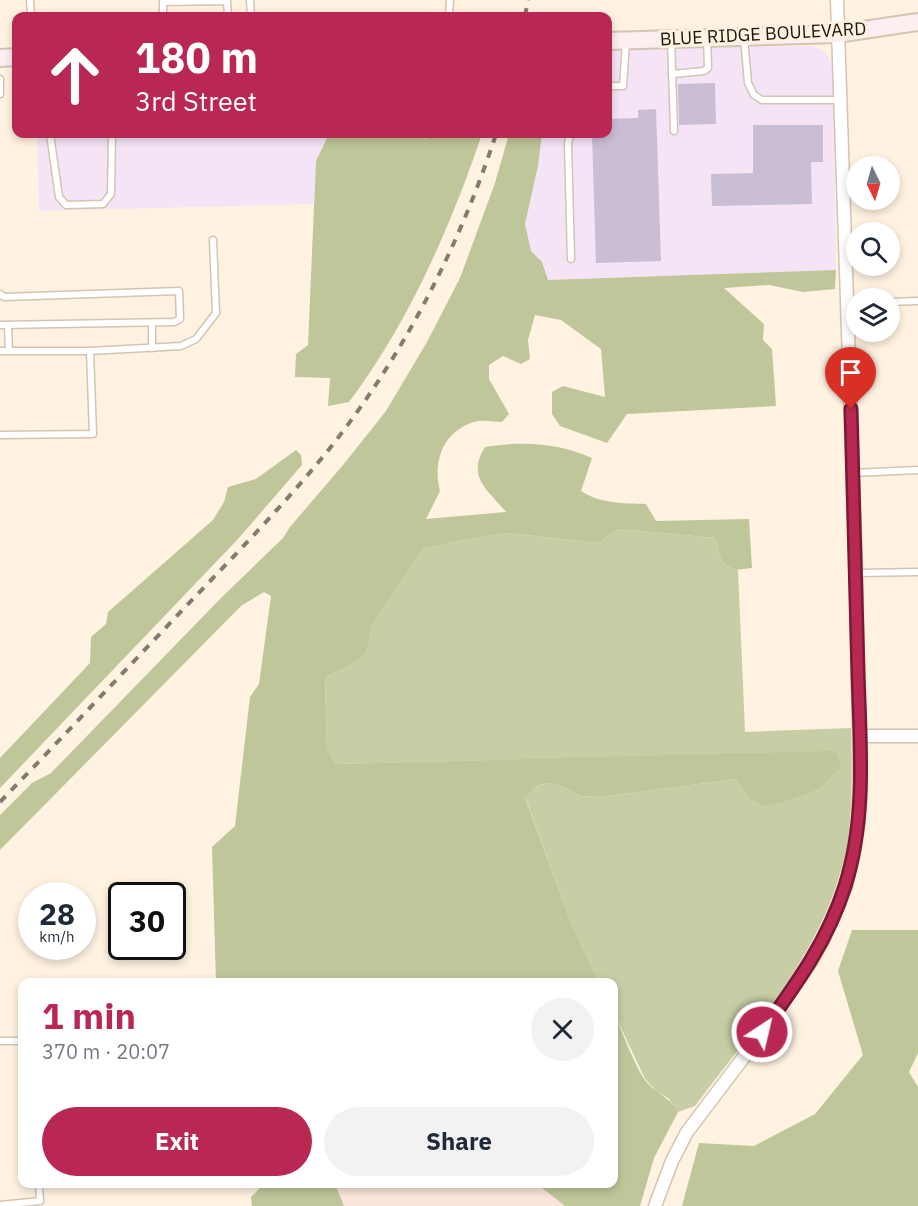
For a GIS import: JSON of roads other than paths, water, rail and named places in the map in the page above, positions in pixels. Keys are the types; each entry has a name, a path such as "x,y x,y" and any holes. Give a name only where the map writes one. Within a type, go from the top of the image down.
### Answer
{"main road":[{"name":"BLUE RIDGE BOULEVARD","path":"612,40 837,34 918,22"}],"street":[{"path":"837,0 839,100 851,288"},
{"path":"655,1206 672,1161 687,1132 750,1049 810,963 836,912 852,860 858,823 860,736 853,473 852,342"},
{"path":"860,736 918,736"}],"lane":[{"path":"163,12 163,2 227,1 228,12"},
{"path":"744,36 748,83 754,95 762,100 839,100"},
{"path":"672,74 704,71 708,68 707,38"},
{"path":"671,39 674,131"},
{"path":"612,86 623,86 626,40"},
{"path":"0,79 0,94"},
{"path":"51,138 59,196 66,205 103,204 107,201 111,194 112,138"},
{"path":"569,138 572,259"},
{"path":"0,351 152,348 180,346 196,339 216,313 213,240"},
{"path":"0,294 4,297 179,291 180,320 174,322 0,325"},
{"path":"900,302 918,301"},
{"path":"152,322 152,348"},
{"path":"8,325 9,350"},
{"path":"0,435 93,434 90,351"},
{"path":"853,473 918,470"},
{"path":"856,573 918,572"},
{"path":"0,1041 18,1041"},
{"path":"0,1205 40,1201 39,1188"}],"railway":[{"path":"526,12 528,0"},
{"path":"0,802 270,518 308,475 353,417 403,341 446,261 495,138"}]}
